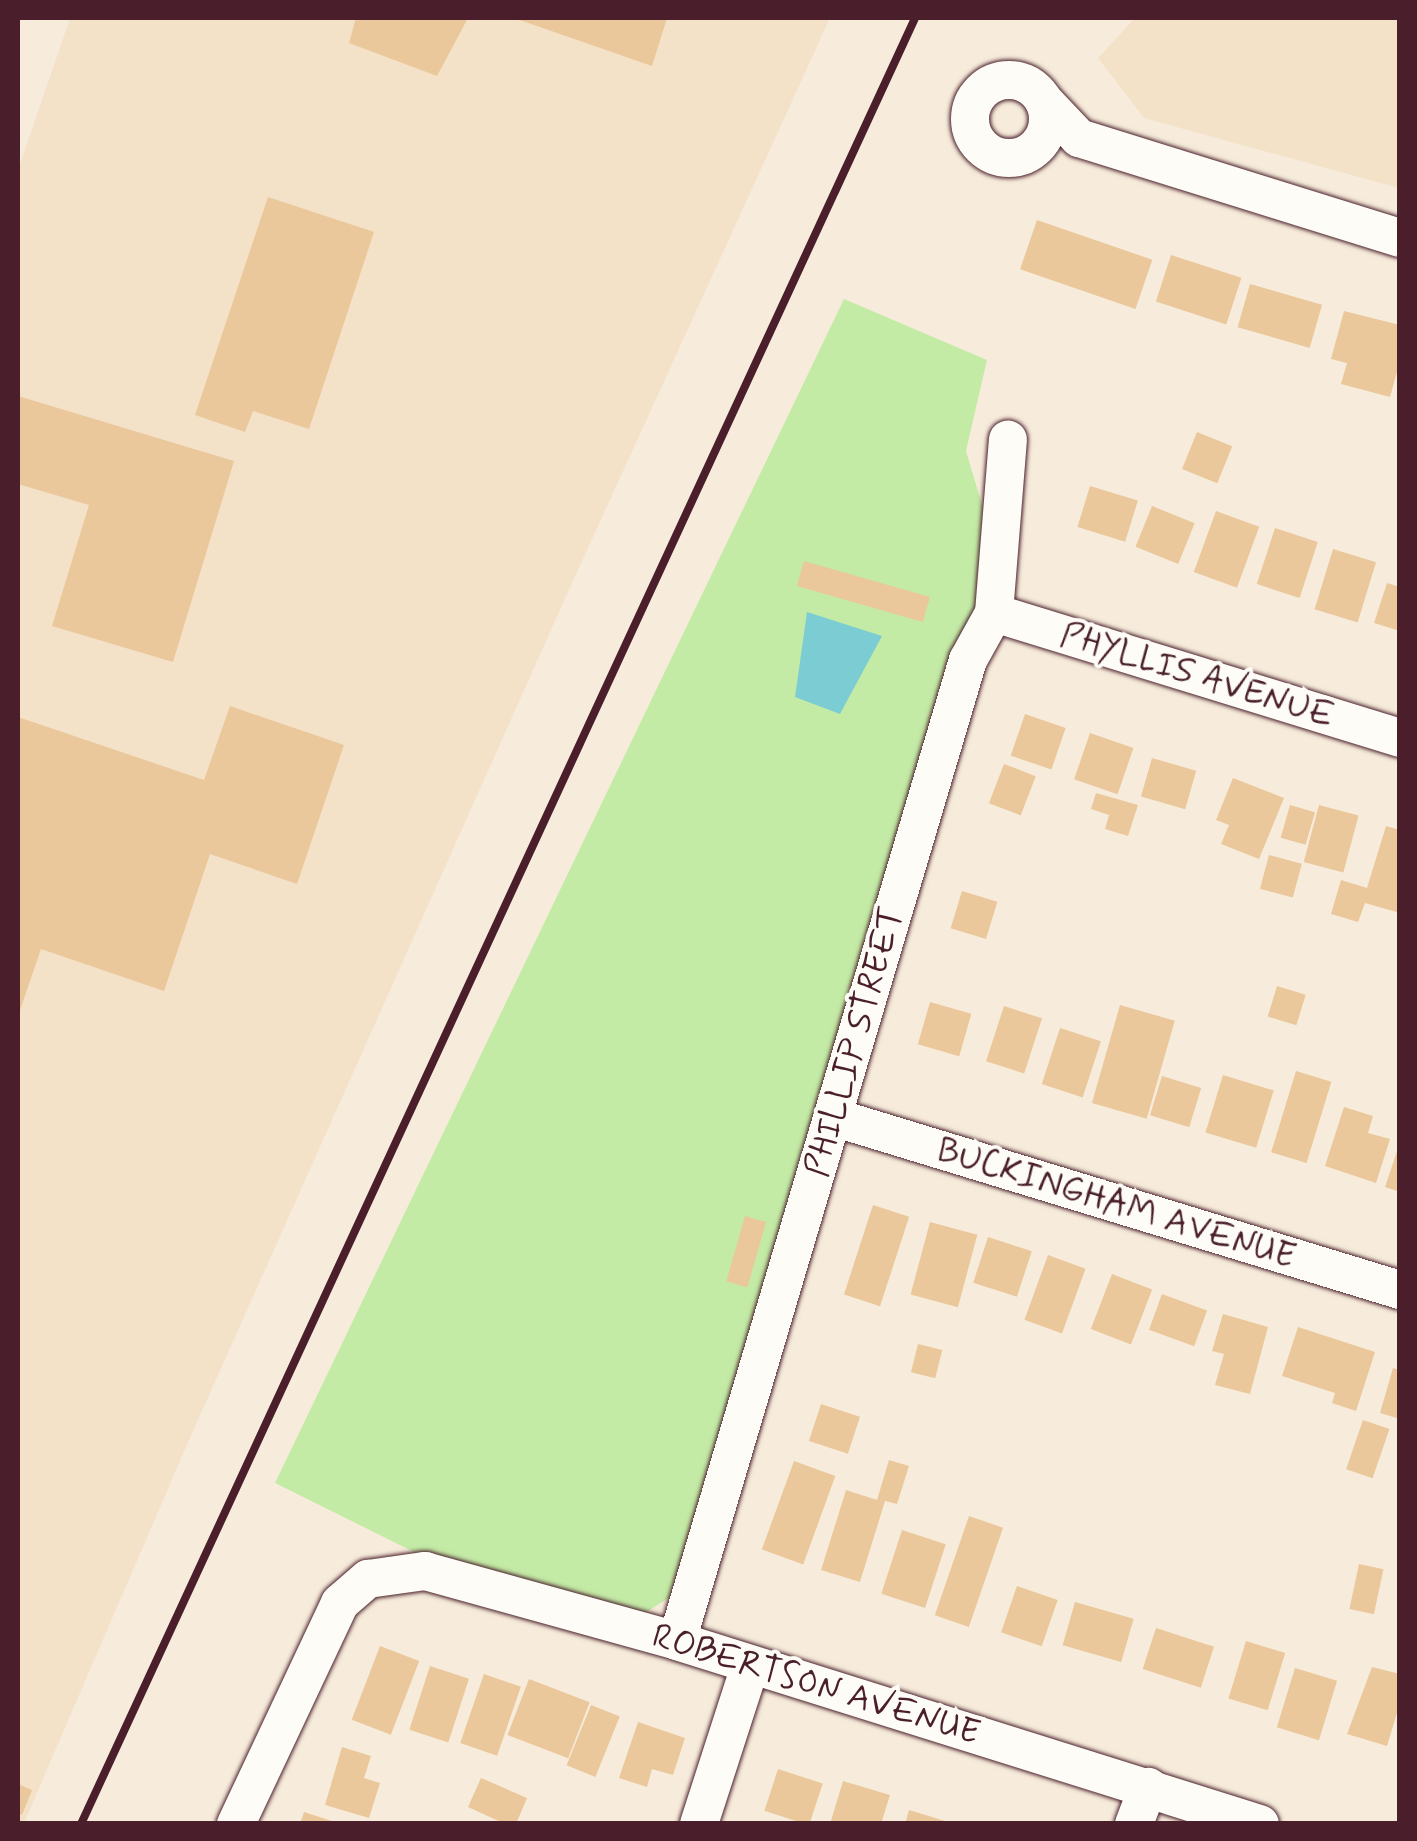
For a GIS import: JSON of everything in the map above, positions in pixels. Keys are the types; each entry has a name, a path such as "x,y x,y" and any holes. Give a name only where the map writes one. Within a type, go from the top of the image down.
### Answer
{"street":[{"path":"1090,140 1062,142 1007,159 979,146 970,128 971,107 982,90 1000,81 1030,86 1071,132 1090,140 1400,238"},
{"path":"1027,155 1047,131 1044,101"},
{"name":"PHILLIP STREET","path":"676,1642 968,660 994,613 1008,440"},
{"name":"PHYLLIS AVENUE","path":"994,613 1400,738"},
{"name":"BUCKINGHAM AVENUE","path":"833,1117 1400,1290"},
{"name":"ROBERTSON AVENUE","path":"236,1824 340,1603 368,1579 425,1571 676,1642 1260,1824"},
{"path":"699,1824 750,1666"},
{"path":"1134,1824 1148,1787"}],"shaded area":[{"path":"70,18 830,18 572,583 189,1440 24,1823 18,1824 18,170"},
{"path":"1135,18 1399,18 1399,188 1144,118 1098,58"}],"green space":[{"path":"844,299 987,360 966,451 992,538 988,591 670,1597 637,1618 420,1555 275,1483"}],"water":[{"path":"807,612 882,636 840,714 795,697"}],"building":[{"path":"356,18 468,18 437,76 349,43"},
{"path":"514,18 667,18 652,66"},
{"path":"268,197 374,232 309,429 253,411 245,432 195,415"},
{"path":"1037,220 1152,260 1135,309 1020,269"},
{"path":"1171,255 1241,278 1226,324 1156,302"},
{"path":"1250,284 1322,305 1310,348 1238,327"},
{"path":"1344,311 1400,325 1400,361 1390,397 1341,384 1347,363 1331,359"},
{"path":"18,396 234,461 173,662 52,626 89,505 18,484"},
{"path":"1197,432 1232,446 1217,483 1182,469"},
{"path":"1090,486 1138,501 1125,542 1077,527"},
{"path":"1152,506 1195,523 1178,564 1136,547"},
{"path":"1216,511 1259,527 1237,588 1194,572"},
{"path":"1275,528 1318,542 1300,598 1257,584"},
{"path":"1333,549 1376,562 1358,622 1315,609"},
{"path":"804,561 930,597 923,622 797,586"},
{"path":"1387,583 1400,587 1400,631 1374,623"},
{"path":"230,706 344,745 297,884 210,854 164,991 41,949 18,1016 18,717 204,780"},
{"path":"1025,714 1066,728 1051,770 1011,756"},
{"path":"1090,733 1133,748 1118,794 1074,779"},
{"path":"1152,758 1196,771 1185,809 1141,796"},
{"path":"1004,764 1036,776 1021,815 989,803"},
{"path":"1233,778 1284,798 1259,859 1221,844 1229,825 1216,820"},
{"path":"1096,793 1138,805 1128,836 1105,829 1109,815 1091,809"},
{"path":"1290,805 1315,812 1306,845 1281,838"},
{"path":"1319,805 1359,816 1343,873 1304,862"},
{"path":"1386,826 1400,830 1400,913 1365,903 1358,922 1331,914 1341,880 1367,888"},
{"path":"1269,855 1302,864 1293,898 1260,889"},
{"path":"962,891 997,902 986,939 951,928"},
{"path":"1277,986 1306,995 1296,1025 1268,1017"},
{"path":"930,1002 971,1014 959,1056 918,1044"},
{"path":"1120,1005 1175,1021 1147,1119 1092,1103"},
{"path":"1004,1006 1042,1018 1024,1074 986,1061"},
{"path":"1060,1028 1101,1041 1083,1097 1042,1084"},
{"path":"1296,1071 1331,1082 1307,1163 1271,1152"},
{"path":"1223,1075 1274,1090 1256,1148 1205,1132"},
{"path":"1162,1076 1201,1088 1189,1127 1150,1115"},
{"path":"1344,1107 1373,1116 1368,1133 1390,1139 1376,1183 1325,1166"},
{"path":"1400,1145 1400,1192 1385,1187"},
{"path":"873,1205 909,1217 880,1306 844,1294"},
{"path":"745,1216 766,1222 747,1287 726,1281"},
{"path":"930,1222 977,1235 958,1307 911,1294"},
{"path":"988,1237 1032,1251 1017,1297 973,1283"},
{"path":"1048,1255 1086,1269 1062,1334 1024,1320"},
{"path":"1112,1274 1152,1289 1131,1344 1091,1329"},
{"path":"1162,1294 1207,1310 1194,1346 1149,1330"},
{"path":"1223,1314 1268,1327 1250,1394 1215,1385 1224,1354 1212,1351"},
{"path":"1298,1327 1375,1352 1356,1411 1332,1403 1335,1393 1282,1376"},
{"path":"918,1344 942,1350 935,1378 911,1372"},
{"path":"1393,1368 1400,1370 1400,1419 1380,1413"},
{"path":"821,1404 860,1417 848,1454 809,1441"},
{"path":"1363,1420 1389,1429 1373,1478 1346,1469"},
{"path":"889,1460 909,1466 897,1504 885,1501 860,1582 821,1570 846,1490 877,1500"},
{"path":"794,1461 835,1476 803,1564 762,1549"},
{"path":"969,1516 1003,1528 969,1627 935,1615"},
{"path":"902,1530 946,1544 925,1608 881,1594"},
{"path":"1359,1564 1383,1569 1374,1614 1349,1609"},
{"path":"1017,1586 1058,1600 1042,1646 1001,1632"},
{"path":"1075,1602 1134,1619 1121,1662 1063,1645"},
{"path":"1156,1628 1214,1647 1201,1688 1143,1669"},
{"path":"1246,1641 1285,1653 1268,1710 1228,1698"},
{"path":"380,1646 419,1661 391,1735 352,1720"},
{"path":"430,1666 469,1679 448,1742 409,1730"},
{"path":"1372,1667 1400,1674 1400,1703 1387,1746 1347,1734"},
{"path":"1295,1668 1337,1681 1319,1740 1277,1727"},
{"path":"484,1674 521,1687 497,1756 460,1743"},
{"path":"529,1679 590,1702 568,1758 507,1735"},
{"path":"591,1705 620,1717 595,1777 567,1765"},
{"path":"638,1722 685,1738 673,1775 652,1769 647,1787 619,1778"},
{"path":"342,1747 371,1756 364,1778 380,1783 369,1818 325,1805"},
{"path":"778,1769 823,1784 810,1824 764,1811"},
{"path":"481,1778 527,1798 516,1824 505,1824 468,1807"},
{"path":"843,1781 890,1795 881,1824 830,1824"},
{"path":"18,1784 32,1790 22,1815 18,1813"},
{"path":"909,1810 952,1823 952,1824 905,1824"},
{"path":"304,1812 338,1823 300,1824"}],"railway":[{"path":"81,1824 915,18"}]}
